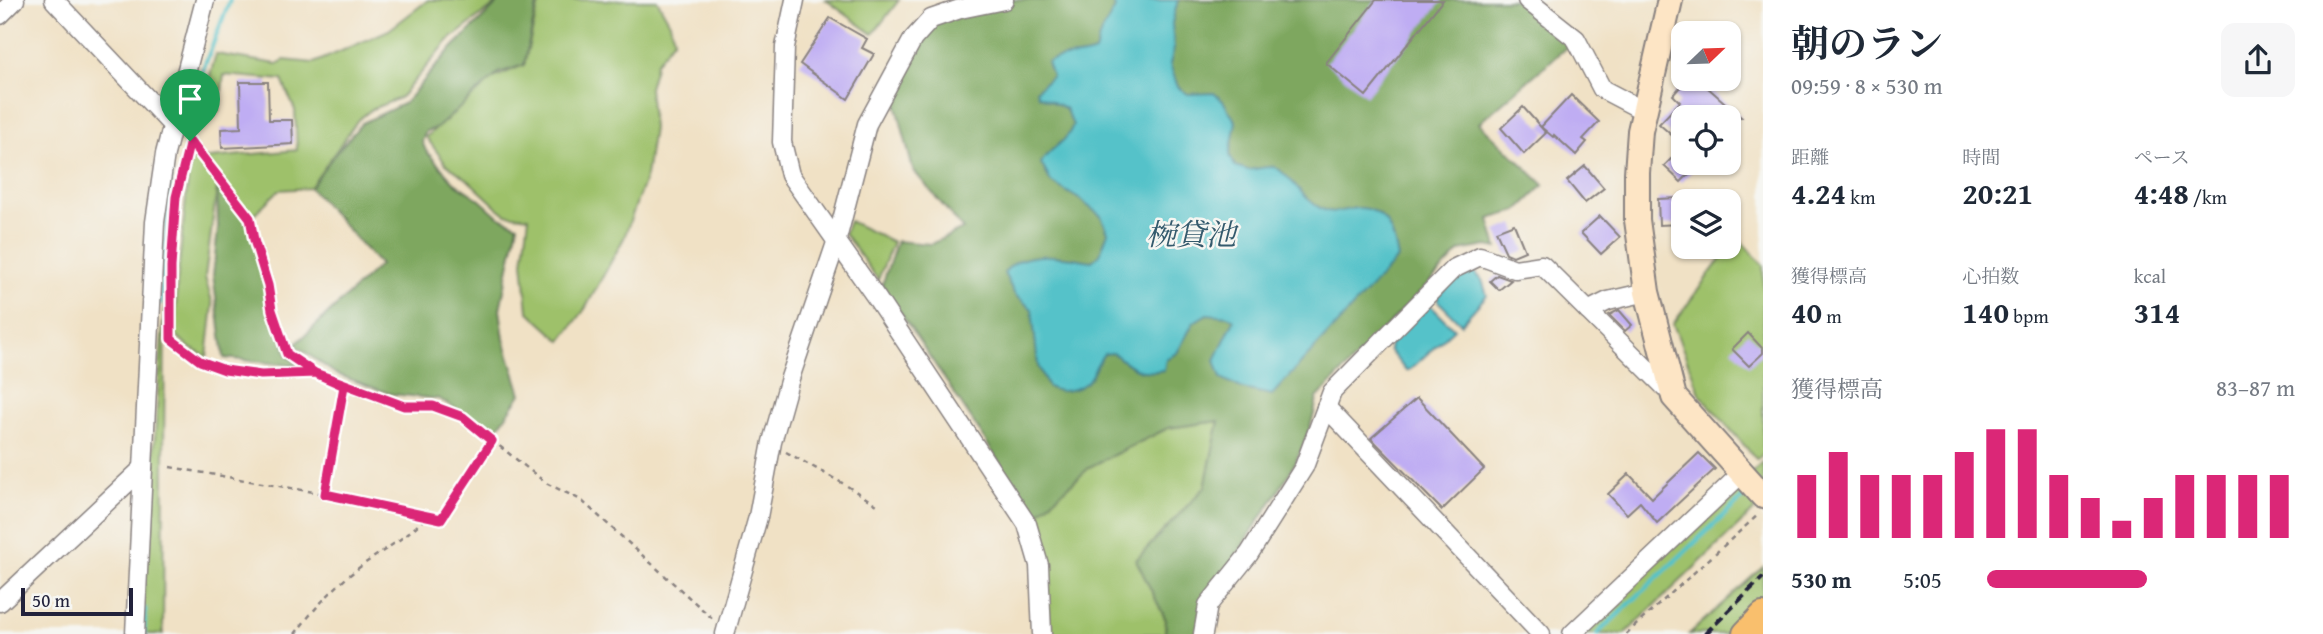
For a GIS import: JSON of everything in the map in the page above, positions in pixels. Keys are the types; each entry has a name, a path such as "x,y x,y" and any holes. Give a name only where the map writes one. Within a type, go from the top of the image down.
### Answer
{"main road":[{"path":"1670,0 1639,141 1636,198 1647,292 1674,397 1763,496"},
{"path":"1746,634 1763,616"}],"street":[{"path":"0,15 15,0"},
{"path":"54,0 172,125"},
{"path":"135,634 155,222 165,154 205,0"},
{"path":"795,0 785,47 782,142 790,175 878,300 1027,524 1038,565 1042,634"},
{"path":"725,633 758,516 772,442 790,378 836,243 867,124 913,39 930,19 960,9 1004,0"},
{"path":"1527,0 1576,39 1602,89 1644,111"},
{"path":"1203,634 1208,605 1249,554 1304,467 1332,392 1453,269 1480,256 1515,269 1542,265 1674,397"},
{"path":"1588,311 1608,300 1647,292"},
{"path":"1326,407 1541,634"},
{"path":"0,602 143,468"},
{"path":"1572,634 1743,475"}],"path":[{"path":"172,125 190,141 250,218 272,310 287,354 315,373 344,386 365,390 404,406 433,406 463,417 546,482 581,500 725,633"},
{"path":"190,141 176,197 171,267 171,339 200,361 225,370 261,375 315,373"},
{"path":"325,494 344,386"},
{"path":"170,467 325,494 441,519 492,441"},
{"path":"772,442 877,505"},
{"path":"1626,634 1763,510"},
{"path":"295,634 347,578 409,535 427,516"}],"green space":[{"path":"428,0 501,0 448,41 400,98 372,109 357,121 310,188 279,190 250,218 217,188 205,277 213,305 207,357 190,348 175,334 177,284 190,160 297,150 295,110 282,80 224,75 219,110 200,128 195,128 216,54 277,64 284,60 314,63 389,30"},
{"path":"501,0 538,0 524,65 499,73 437,128 426,131 422,141 426,151 455,183 498,216 518,225 500,309 504,339 521,394 495,432 439,399 391,394 336,374 295,345 380,265 310,188 362,123 405,103 448,52"},
{"path":"540,0 657,0 670,23 674,39 656,63 649,88 653,128 646,176 624,238 585,309 561,341 528,311 523,262 529,217 506,214 446,164 426,137 491,79 524,65"},
{"path":"826,0 899,0 873,34"},
{"path":"999,0 1527,0 1576,39 1479,123 1544,185 1517,211 1489,219 1497,248 1487,246 1460,251 1317,398 1303,446 1279,490 1226,574 1203,634 1165,634 1166,620 1136,560 1205,487 1219,421 1168,428 1091,466 1033,518 982,435 882,285 897,241 931,244 963,229 913,170 895,99 909,46 939,21"},
{"path":"217,188 250,219 287,354 298,366 224,358 213,275 218,228"},
{"path":"849,221 893,242 878,280 844,233"},
{"path":"1741,241 1763,265 1763,454 1757,460 1701,396 1673,324 1721,259 1741,259"},
{"path":"165,293 163,634 141,634"},
{"path":"1219,421 1205,487 1137,560 1166,620 1165,634 1051,634 1033,518 1091,466 1168,428"},
{"path":"1763,462 1763,502 1625,634 1578,634"},
{"path":"1763,567 1763,601 1729,634 1689,634"}],"water":[{"name":"椀貸池","path":"1112,0 1178,0 1172,23 1174,49 1170,64 1178,87 1188,94 1214,93 1223,101 1236,122 1230,155 1235,166 1248,170 1274,166 1322,209 1331,212 1354,208 1369,209 1388,224 1398,258 1272,395 1243,389 1221,378 1215,360 1234,320 1228,316 1207,314 1194,322 1177,353 1166,359 1164,370 1142,371 1113,353 1104,354 1084,385 1061,391 1048,387 1038,366 1032,309 1015,295 1004,273 1012,265 1033,257 1057,256 1092,261 1100,254 1108,232 1101,216 1051,182 1041,163 1066,137 1073,125 1065,108 1038,95 1036,90 1052,76 1047,62 1095,52 1100,35 1115,8"},
{"path":"1473,270 1482,280 1487,295 1461,324 1439,302 1437,296 1457,277"},
{"path":"1430,305 1454,329 1406,371 1389,350 1390,343"}],"building":[{"path":"1376,0 1443,0 1366,96 1326,63"},
{"path":"830,18 867,39 862,48 874,54 848,99 800,64"},
{"path":"240,82 268,82 269,120 292,120 293,144 222,148 221,129 241,128"},
{"path":"1676,91 1712,91 1727,105 1677,105 1680,102 1673,95"},
{"path":"1571,95 1599,122 1583,139 1587,142 1576,155 1541,127"},
{"path":"1523,107 1546,133 1524,154 1501,128"},
{"path":"1671,111 1671,135 1659,124"},
{"path":"1671,159 1671,173 1664,166"},
{"path":"1585,166 1604,188 1585,203 1567,181"},
{"path":"1674,175 1688,175 1681,182"},
{"path":"1671,198 1671,224 1659,225 1658,199"},
{"path":"1600,216 1620,237 1601,254 1581,233"},
{"path":"1514,224 1525,251 1513,256 1506,253 1496,231"},
{"path":"1497,275 1511,280 1499,290 1490,281"},
{"path":"1619,310 1632,325 1625,331 1609,315"},
{"path":"1748,333 1763,349 1763,353 1749,366 1732,349"},
{"path":"1417,398 1484,469 1442,510 1371,438"},
{"path":"1699,453 1715,469 1657,523 1640,502 1627,514 1608,494 1629,474 1652,498"}],"waterway":[{"path":"181,126 230,0"},
{"path":"160,303 171,172"},
{"path":"151,481 152,455"},
{"path":"1597,634 1750,491"},
{"path":"144,634 145,609"}],"railway":[{"path":"1705,634 1763,577"}],"route":[{"path":"190,141 176,197 171,267 171,339 200,361 225,370 261,375 315,373 344,386 365,390 404,406 433,406 463,417 492,441 441,519 325,494 344,386 315,373 287,354 272,310 250,218 190,141"}]}
